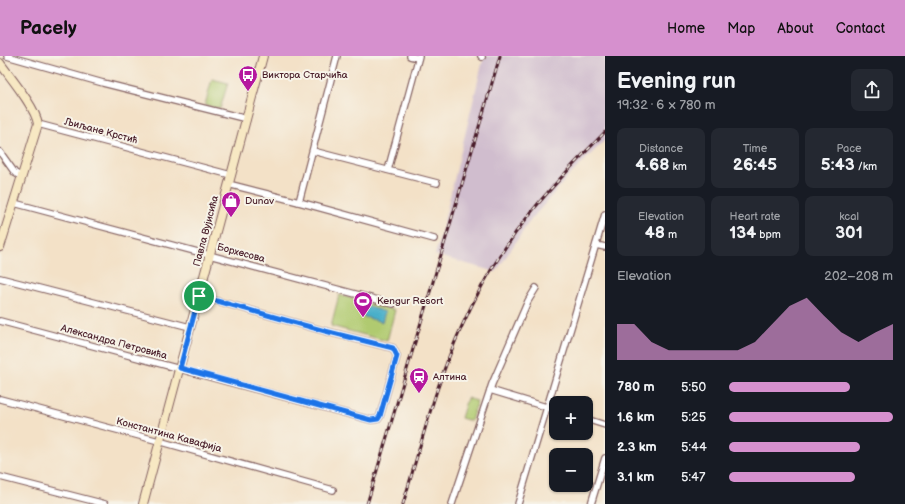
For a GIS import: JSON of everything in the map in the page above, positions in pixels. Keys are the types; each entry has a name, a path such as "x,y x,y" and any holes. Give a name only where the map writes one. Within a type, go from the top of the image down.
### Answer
{"street":[{"path":"7,56 103,83 247,119"},
{"name":"Павла Вујисића","path":"143,504 263,56"},
{"path":"299,202 337,56"},
{"path":"388,170 419,57 410,56"},
{"path":"0,63 32,108 38,124 0,245"},
{"name":"Љиљане Крстић","path":"38,124 231,175"},
{"path":"312,151 437,183"},
{"path":"0,152 15,174 22,177"},
{"path":"228,184 434,239"},
{"name":"Борхесова","path":"14,203 394,304"},
{"path":"518,504 605,214"},
{"path":"596,245 605,248"},
{"path":"0,278 190,327"},
{"path":"452,504 490,390 528,301 536,288"},
{"name":"Александра Петровића","path":"0,321 363,418 375,420 380,416 397,356 393,348 199,296"},
{"path":"490,390 547,408"},
{"name":"Константина Кавафија","path":"0,399 160,441 333,490"},
{"path":"593,422 605,425"},
{"path":"591,504 605,458"},
{"path":"0,477 104,504"}],"shaded area":[{"path":"484,56 605,56 605,140 566,179 529,222 496,272 435,255"}],"green space":[{"path":"212,79 228,83 220,109 205,105"},
{"name":"Kengur Resort","path":"339,295 395,310 387,341 331,326"},
{"path":"467,398 477,401 471,421 461,418"}],"water":[{"path":"364,305 385,312 382,322 361,316"}],"railway":[{"path":"367,504 500,56"},
{"path":"403,504 444,369 462,326 484,282 510,241 538,204 566,172 605,132"}],"place":[{"name":"Виктора Старчића","path":"248,92"},
{"name":"Dunav","path":"231,218"},
{"name":"Kengur Resort","path":"363,318"},
{"name":"Алтина","path":"419,394"}],"route":[{"path":"199,296 393,348 396,351 397,356 394,371 378,419 371,420 180,368 199,296"}]}
